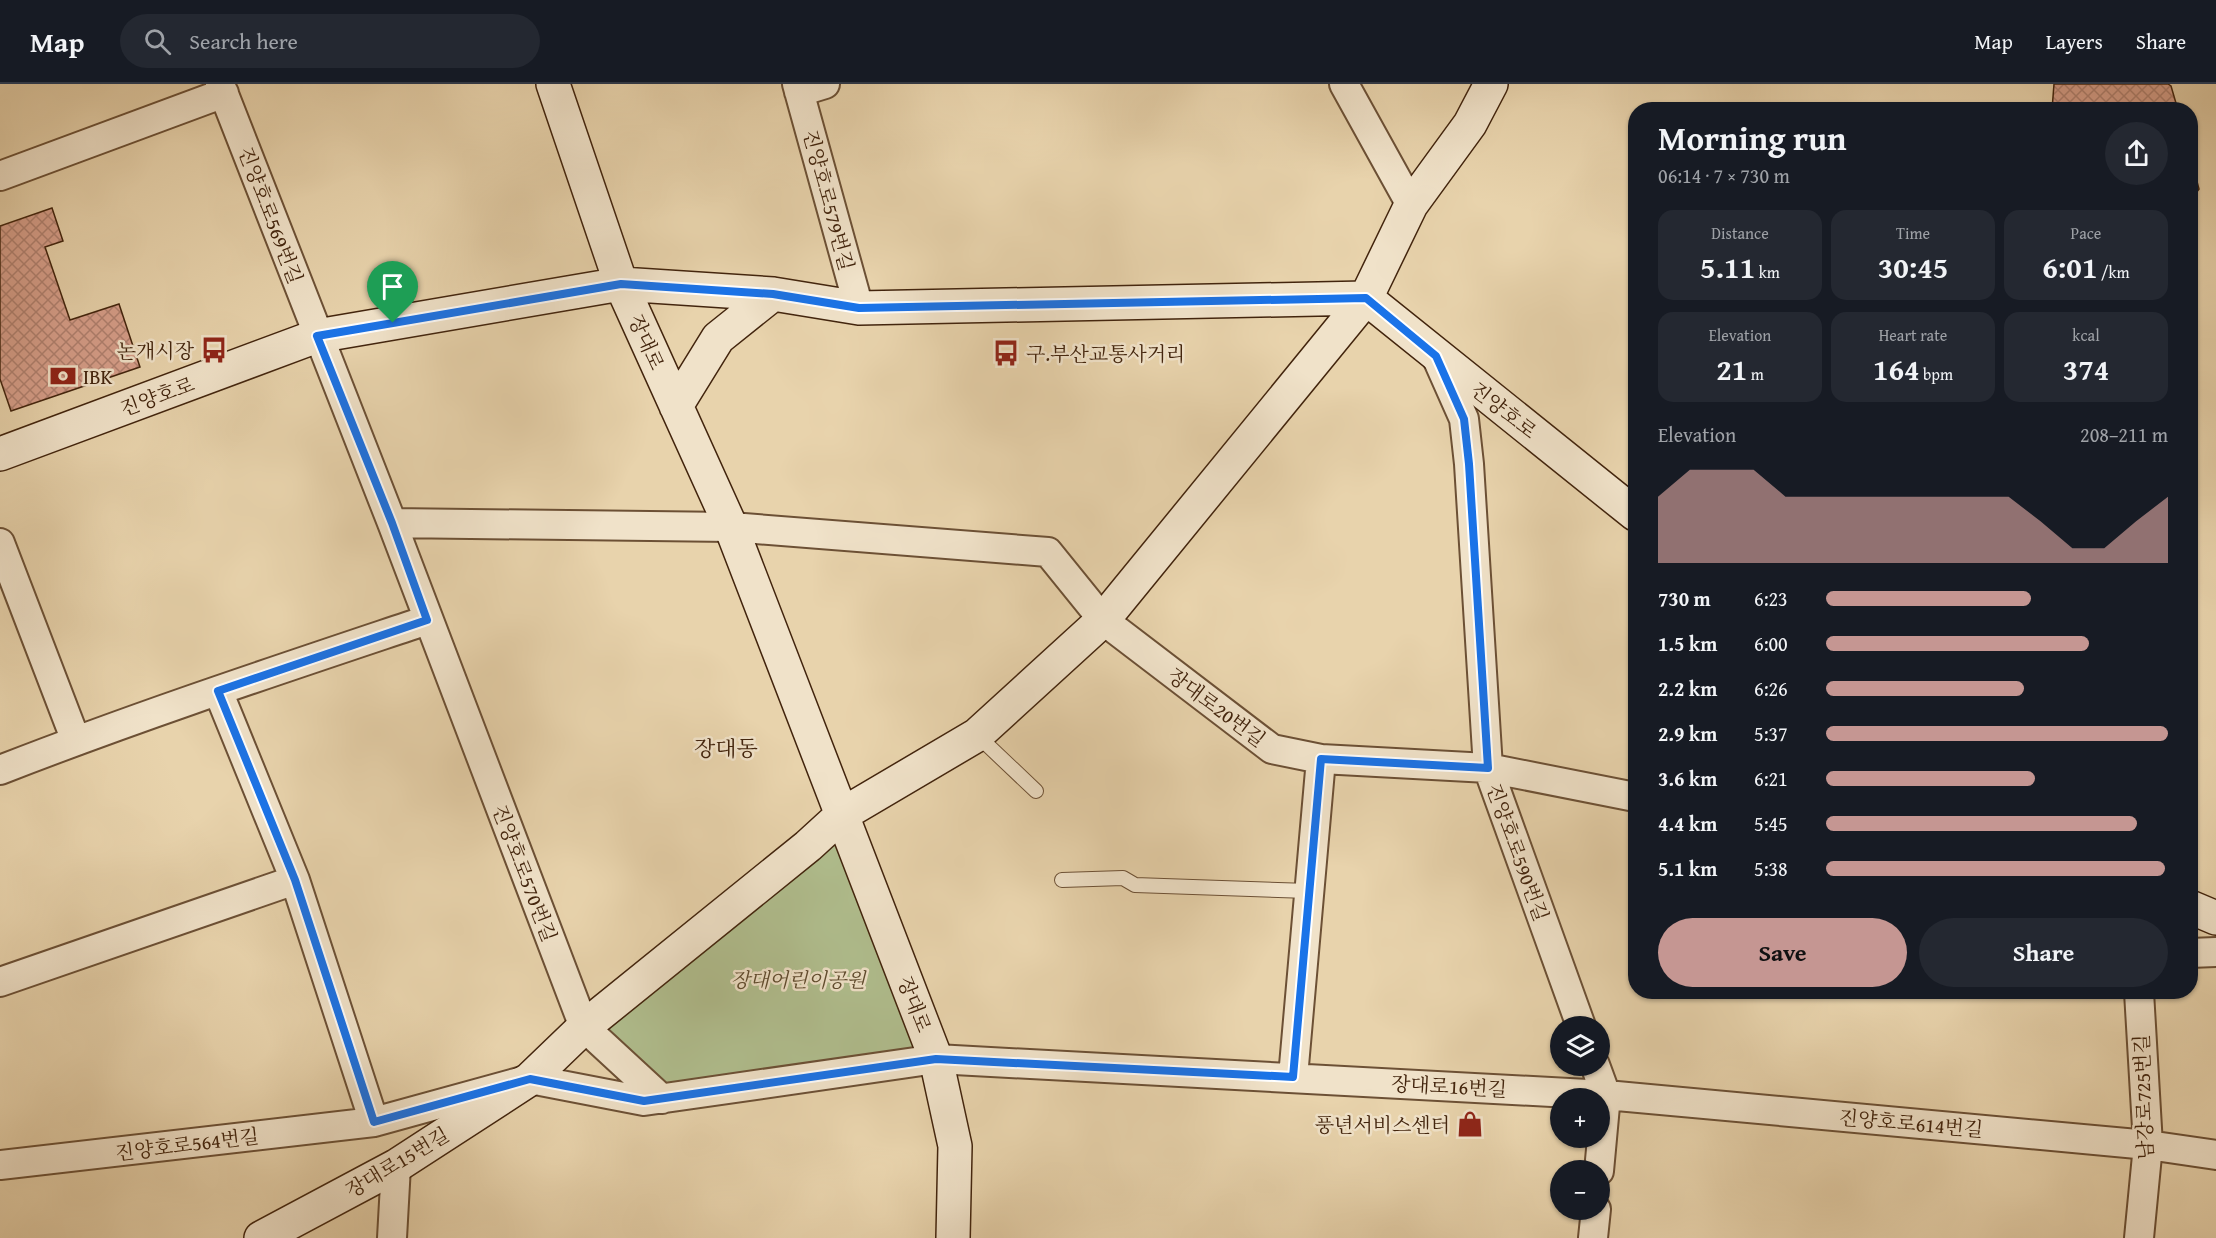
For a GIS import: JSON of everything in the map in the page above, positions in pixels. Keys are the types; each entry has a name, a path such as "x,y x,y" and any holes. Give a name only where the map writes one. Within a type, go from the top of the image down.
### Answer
{"street":[{"name":"장대로","path":"553,84 621,284 731,527 936,1059 955,1146 953,1238"},
{"path":"1344,84 1411,205"},
{"path":"584,1027 808,846 843,814 977,735 1103,620 1366,298 1411,205 1470,124 1491,84"},
{"name":"진양호로579번길","path":"807,87 859,308"},
{"name":"진양호로569번길","path":"0,176 222,89 317,336"},
{"name":"진양호로","path":"0,454 317,336 621,284 773,294 859,308 1366,298 1628,508"},
{"path":"676,406 718,338 773,294"},
{"name":"진양호로570번길","path":"317,336 392,523 427,620 584,1027 662,1100"},
{"name":"진양호로590번길","path":"1436,356 1464,419 1467,441 1488,768 1577,1016"},
{"path":"392,523 731,527 1048,552 1103,620"},
{"path":"0,543 76,741"},
{"path":"0,770 218,691 427,620"},
{"name":"장대로20번길","path":"1103,620 1272,749 1321,759 1488,768"},
{"path":"218,691 295,880 374,1122"},
{"path":"1293,1077 1321,759"},
{"path":"1488,768 1628,796"},
{"path":"0,982 295,880"},
{"path":"2198,910 2216,918"},
{"path":"2198,953 2216,952"},
{"name":"남강로725번길","path":"2139,999 2148,1145 2139,1238"},
{"name":"장대로15번길","path":"261,1238 396,1166 530,1079 584,1027"},
{"path":"530,1079 644,1101 936,1059"},
{"name":"장대로16번길","path":"936,1059 1550,1092"},
{"name":"진양호로564번길","path":"0,1166 374,1122 530,1079"},
{"name":"진양호로614번길","path":"1610,1095 2148,1145 2216,1155"},
{"path":"392,1238 396,1166"},
{"path":"1593,1238 1595,1220"}],"lane":[{"path":"977,735 1036,790"},
{"path":"1062,880 1123,879 1135,885 1309,891"}],"green space":[{"name":"장대어린이공원","path":"843,814 936,1059 662,1099 584,1027"}],"building":[{"path":"2054,84 2168,84 2171,86 2176,102 2053,102"},
{"path":"52,208 63,241 45,247 70,320 119,304 140,367 11,411 0,379 0,226"}],"place":[{"name":"논개시장","path":"214,350"},
{"name":"구.부산교통사거리","path":"1006,353"},
{"name":"IBK","path":"63,376"},
{"name":"풍년서비스센터","path":"1470,1124"}],"district":[{"name":"장대동","path":"726,748"}],"route":[{"path":"621,284 773,294 859,308 1366,298 1436,356 1464,419 1469,464 1488,768 1321,759 1293,1077 936,1059 644,1101 530,1079 374,1122 295,880 218,691 427,620 392,523 317,336 393,323 621,284"}]}
